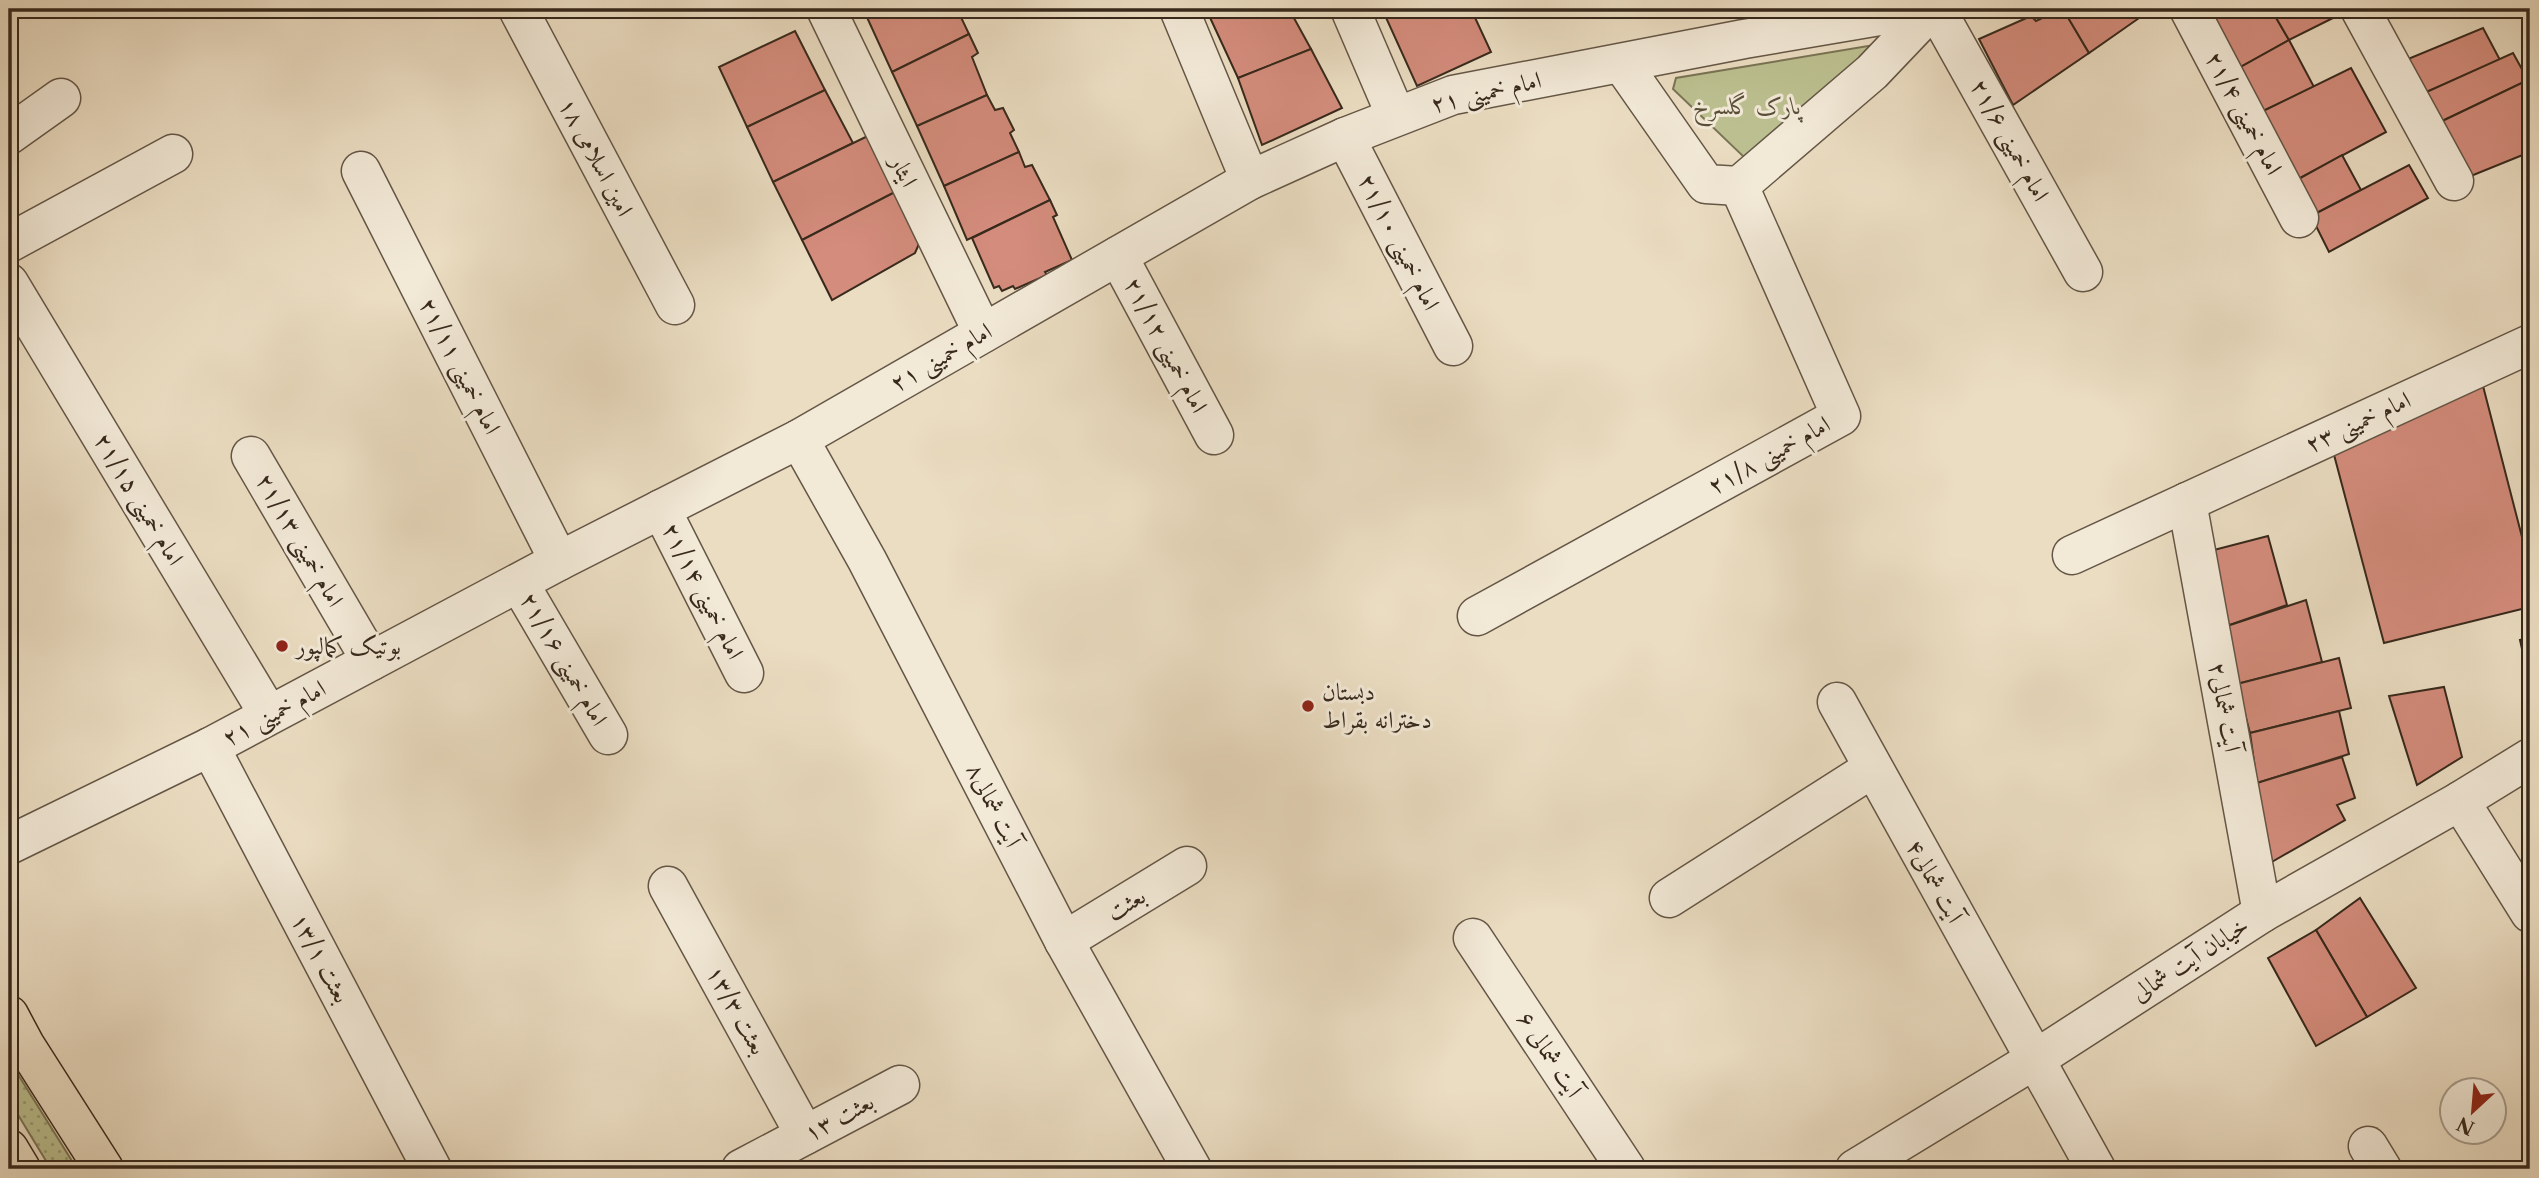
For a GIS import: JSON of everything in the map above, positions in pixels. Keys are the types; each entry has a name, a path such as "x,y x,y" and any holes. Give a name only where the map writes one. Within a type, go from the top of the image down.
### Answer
{"main road":[{"path":"9,1015 25,1045 104,1169"},
{"path":"9,1149 21,1169"}],"street":[{"name":"امین اسلامی ۱۸","path":"518,9 675,305"},
{"name":"ایثار","path":"826,9 983,333"},
{"path":"1179,9 1250,180"},
{"path":"1350,9 1396,116"},
{"name":"امام خمینی ۲۱","path":"9,845 210,747 559,561 799,439 1250,180 1345,137 1453,94 1622,64 1737,24 1921,9"},
{"path":"1622,64 1706,184 1739,186 1872,72 1934,9"},
{"name":"امام خمینی ۲۱/۶","path":"1934,9 2083,272"},
{"name":"امام خمینی ۲۱/۴","path":"2189,9 2299,218"},
{"path":"2360,9 2454,181"},
{"path":"9,135 61,98"},
{"name":"امام خمینی ۲۱/۱۰","path":"1345,137 1453,346"},
{"path":"9,243 173,154"},
{"name":"امام خمینی ۲۱/۱۱","path":"361,171 559,561"},
{"name":"امام خمینی ۲۱/۸","path":"1477,616 1841,416 1739,186"},
{"name":"امام خمینی ۲۱/۱۲","path":"1118,256 1214,435"},
{"name":"امام خمینی ۲۱/۱۵","path":"9,283 269,715"},
{"name":"امام خمینی ۲۳","path":"2071,555 2400,401 2530,344"},
{"name":"آیت شمالی۸","path":"799,439 867,560 1065,941 1192,1169"},
{"name":"امام خمینی ۲۱/۱۳","path":"251,456 371,661"},
{"name":"آیت شمالی۲","path":"2187,502 2262,913"},
{"name":"امام خمینی ۲۱/۱۴","path":"661,509 744,673"},
{"name":"امام خمینی ۲۱/۱۶","path":"519,583 608,735"},
{"name":"آیت شمالی۴","path":"1837,702 2096,1169"},
{"name":"بعثت ۱۳/۱","path":"210,747 432,1169"},
{"name":"خیابان آیت شمالی","path":"1855,1169 2034,1060 2262,913 2460,801 2530,758"},
{"path":"1669,898 1873,768"},
{"path":"2460,801 2530,914"},
{"name":"بعثت","path":"1065,941 1187,866"},
{"name":"بعثت ۱۳/۳","path":"668,886 805,1135"},
{"name":"آیت شمالی ۶","path":"1473,938 1626,1169"},
{"name":"بعثت ۱۳","path":"740,1169 900,1085"}],"green space":[{"name":"پارک گلسرخ","path":"1874,45 1747,160 1673,89 1676,78"},
{"path":"9,1060 77,1169 51,1169 9,1100"}],"building":[{"path":"852,9 875,9 857,17"},
{"path":"875,9 952,9 958,11 969,34 892,72 865,13"},
{"path":"1206,9 1289,9 1311,49 1238,78"},
{"path":"1471,9 1491,52 1417,86 1383,11"},
{"path":"2061,9 2089,53 2013,105 1979,39 2031,16 2036,21"},
{"path":"2063,9 2139,9 2142,16 2089,53"},
{"path":"2209,9 2271,9 2289,40 2237,69"},
{"path":"2271,9 2343,9 2345,12 2289,40"},
{"path":"2483,28 2500,60 2422,94 2408,59"},
{"path":"795,31 825,90 747,127 719,67"},
{"path":"969,34 978,53 972,57 987,95 917,126 892,72"},
{"path":"2289,40 2314,87 2259,113 2237,69"},
{"path":"1311,49 1342,108 1262,145 1238,78"},
{"path":"2513,53 2528,80 2436,124 2422,94"},
{"path":"2351,68 2386,132 2293,182 2259,113"},
{"path":"2530,79 2530,152 2466,178 2436,124"},
{"path":"825,90 853,143 773,182 747,127"},
{"path":"987,95 995,110 1003,108 1014,130 1010,133 1019,152 944,186 917,126"},
{"path":"876,132 895,192 802,240 773,182"},
{"path":"1019,152 1025,167 1032,165 1050,200 967,240 944,186"},
{"path":"2342,155 2361,190 2311,216 2293,182"},
{"path":"2409,165 2428,198 2329,252 2311,216"},
{"path":"895,192 922,237 915,253 832,300 802,240"},
{"path":"1050,200 1057,215 1053,217 1072,260 1015,289 1013,286 1002,291 999,286 994,288 972,238"},
{"path":"2482,382 2530,568 2530,607 2384,643 2333,451"},
{"path":"2268,536 2287,605 2221,628 2210,551"},
{"path":"2306,600 2322,662 2237,684 2221,628"},
{"path":"2530,637 2530,685 2520,640"},
{"path":"2339,658 2351,708 2250,733 2237,684"},
{"path":"2444,687 2462,757 2417,785 2389,696"},
{"path":"2339,711 2349,754 2257,783 2250,733"},
{"path":"2342,757 2355,798 2337,805 2345,820 2270,863 2257,783"},
{"path":"2360,898 2416,988 2367,1017 2316,930"},
{"path":"2316,930 2367,1017 2316,1046 2268,958"}],"place":[{"name":"بوتیک کمالپور","path":"282,646"},
{"name":"دبستان دخترانه بقراط","path":"1308,706"}]}
